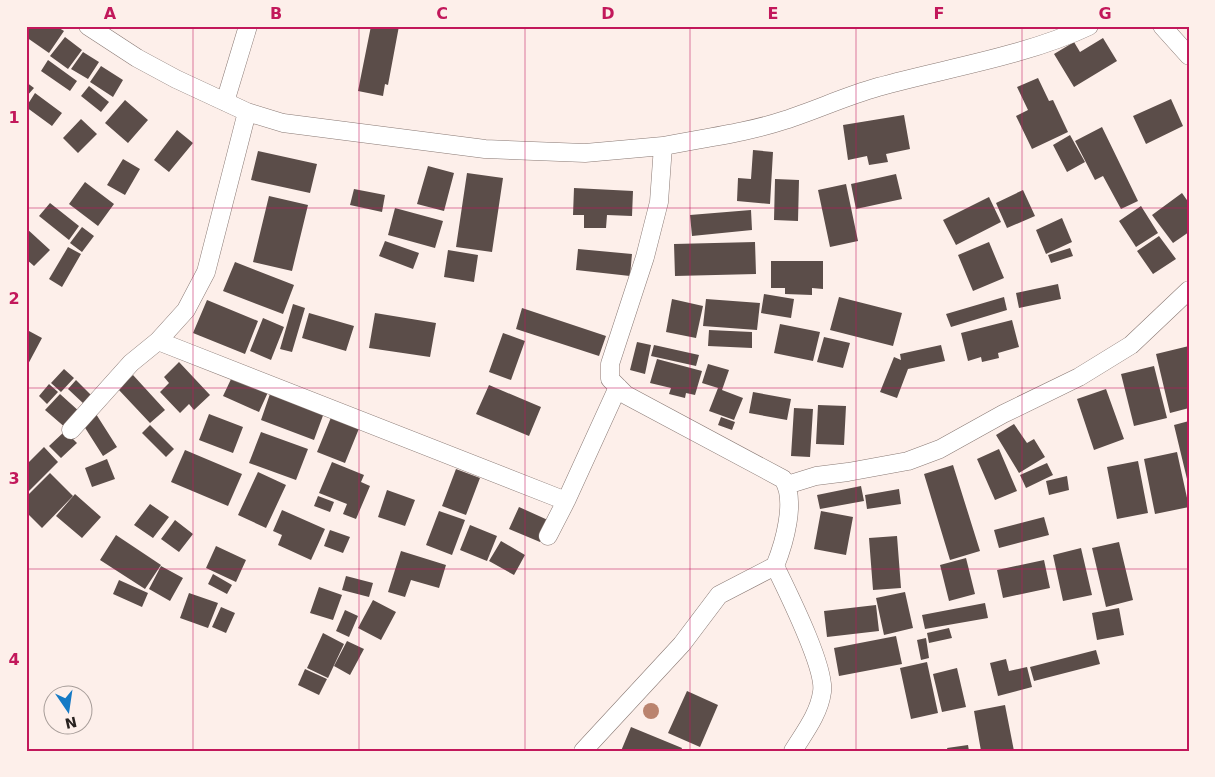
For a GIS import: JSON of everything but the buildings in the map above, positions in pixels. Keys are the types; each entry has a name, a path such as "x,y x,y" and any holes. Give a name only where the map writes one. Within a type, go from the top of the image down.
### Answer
{"street":[{"path":"88,26 137,58 225,102 247,112 284,123 485,149 586,153 662,146 739,132 785,120 829,102 867,90 1026,50 1068,36 1089,26"},
{"path":"225,102 248,26"},
{"path":"1162,26 1189,56"},
{"path":"70,430 131,363 158,341 186,310 206,272 247,112"},
{"path":"583,751 682,644 719,595 775,566 784,544 789,501 787,485 783,479 626,395 610,379 610,364 645,258 659,202 662,146"},
{"path":"787,485 816,476 848,472 908,460 940,449 1003,414 1079,377 1131,345 1189,290"},
{"path":"158,341 566,501"},
{"path":"548,536 618,387"},
{"path":"775,566 800,619 821,674 823,691 811,722 793,751"}]}
